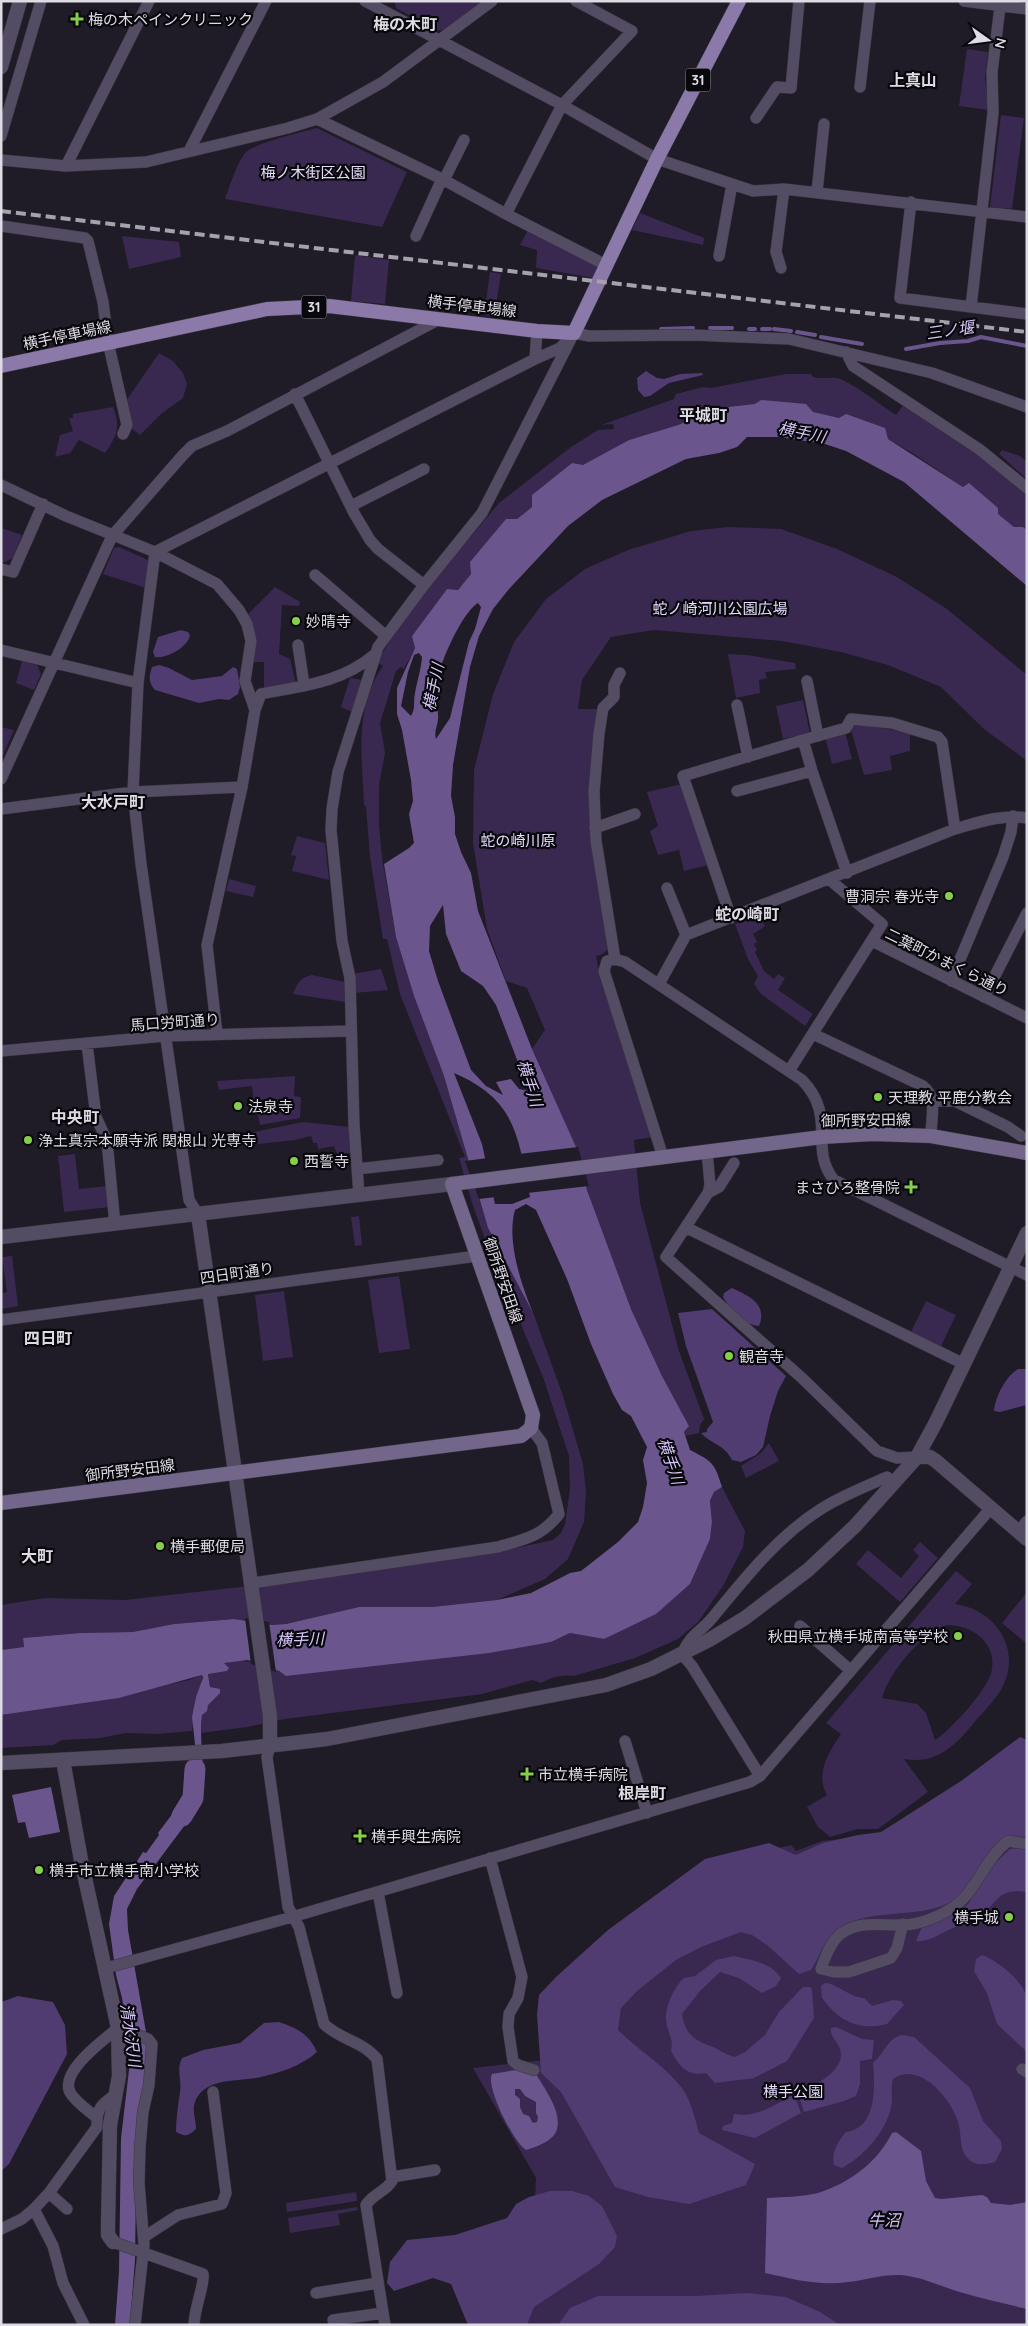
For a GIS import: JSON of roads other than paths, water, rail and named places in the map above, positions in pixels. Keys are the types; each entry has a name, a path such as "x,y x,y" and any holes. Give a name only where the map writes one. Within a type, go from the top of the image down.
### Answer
{"main road":[{"name":"31","path":"574,333 657,159 739,1"},
{"name":"横手停車場線","path":"1,366 267,309 329,306 537,331 574,333"},
{"name":"御所野安田線","path":"1,1503 521,1436 532,1428 533,1415 452,1184 822,1137 873,1134 930,1136 1027,1153"}],"street":[{"path":"1,67 20,1"},
{"path":"1,136 41,1"},
{"path":"66,166 148,1"},
{"path":"189,151 266,1"},
{"path":"365,1 380,5 657,159 752,191 784,189 817,192 1027,217"},
{"path":"1,160 66,166 146,162 288,128 317,119 383,82 492,1"},
{"path":"506,214 562,105 632,31 576,1"},
{"path":"756,118 777,87 791,88 800,1"},
{"path":"860,87 870,1"},
{"path":"964,1 1027,10"},
{"path":"971,307 993,113 992,72 1000,7"},
{"path":"317,119 443,180 606,265"},
{"path":"817,192 824,124"},
{"path":"416,236 464,140"},
{"path":"719,256 732,184"},
{"path":"781,268 776,252 784,189"},
{"path":"911,202 900,298 1027,314"},
{"path":"1,226 36,229 85,238 88,241 127,425 123,434"},
{"path":"1,779 112,536 192,446 226,431 440,319"},
{"path":"535,359 537,331"},
{"path":"574,333 589,336 694,335 789,338 932,372 1027,407"},
{"path":"155,552 560,348 574,333"},
{"path":"359,1195 350,978 342,941 331,830 332,809 338,772 375,654 424,585 482,513 574,333"},
{"path":"846,352 853,366 978,449 1027,488"},
{"path":"295,394 370,540 378,549 424,585"},
{"path":"351,506 424,469"},
{"path":"1,485 112,536 155,552 217,584 239,610 247,624 252,642 245,681 255,710"},
{"path":"1,569 13,572 43,504"},
{"path":"155,552 138,683 133,792 189,1200 198,1214 256,1610 270,1716 270,1746 267,1757 288,1907 299,1927 324,2024 332,2032 368,2048 377,2058 392,2181 387,2188 371,2196 366,2205 385,2325"},
{"path":"315,575 386,636"},
{"path":"298,645 304,685"},
{"path":"1,650 138,683"},
{"path":"217,1034 208,945 242,787 255,710 261,694 304,685 354,671 375,654"},
{"path":"615,959 595,828 594,792 598,733 603,708 614,697 614,685 620,673"},
{"path":"807,681 818,736"},
{"path":"737,704 748,757"},
{"path":"731,918 683,776 846,728 851,719 892,723 938,736 942,742 955,829"},
{"path":"803,740 847,872"},
{"path":"737,791 812,771"},
{"path":"1,809 133,792 242,787"},
{"path":"595,828 635,814"},
{"path":"951,981 1003,857 1011,832 1013,816"},
{"path":"659,984 686,935 830,880 955,829 985,820 1013,816 1027,818"},
{"path":"830,880 882,924 872,941"},
{"path":"667,888 686,935"},
{"path":"984,998 1027,913"},
{"name":"二葉町かまくら通り","path":"790,1071 872,941 1027,1018"},
{"path":"663,1157 604,971 606,961 615,959 626,962 790,1071 812,1091 822,1113 824,1162 827,1172 834,1180 1027,1274"},
{"name":"馬口労町通り","path":"1,1051 165,1036 351,1031"},
{"path":"813,1034 923,1086 931,1093 933,1101 930,1136"},
{"path":"87,1044 96,1117 107,1141 115,1225"},
{"path":"933,1101 955,1101 1008,1127 1021,1136"},
{"path":"707,1151 710,1185 708,1193 687,1228 666,1257 803,1380 877,1451 897,1458 930,1456 991,1508 1024,1531"},
{"path":"357,1169 438,1160"},
{"path":"708,1193 719,1187 734,1163"},
{"path":"1,1238 452,1184"},
{"path":"687,1228 964,1364"},
{"path":"1,1763 270,1746 327,1739 606,1685 637,1675 710,1640 745,1618 808,1570 855,1526 917,1457 1027,1233"},
{"name":"四日町通り","path":"1,1320 477,1256"},
{"path":"252,1583 498,1547 537,1536 559,1514 542,1443 532,1428"},
{"path":"682,1654 688,1639 710,1621 749,1573 785,1537 821,1508 887,1477"},
{"path":"109,1967 292,1917 750,1782 760,1776 991,1508"},
{"path":"800,1626 850,1670"},
{"path":"682,1654 692,1666 760,1776"},
{"path":"625,1741 647,1813"},
{"path":"63,1760 81,1860 109,1967 121,2029 119,2076 110,2125 108,2235 113,2242 203,2274 204,2280 197,2301 194,2325"},
{"path":"903,1924 898,1948 891,1958 849,1972 834,1972 820,1969 827,1952 840,1934 855,1925 903,1924 914,1924 948,1911 960,1903 1000,1848 1008,1842 1027,1844"},
{"path":"490,1858 522,1977 518,1998 509,2014 508,2027 513,2060 518,2065 534,2070"},
{"path":"378,1892 397,1993"},
{"path":"121,2029 150,2039 150,2085 143,2112 140,2147 139,2183 144,2237 135,2325"},
{"path":"97,2118 70,2094 68,2085 70,2075 80,2061 121,2029"},
{"path":"144,2237 178,2215 222,2204 226,2192 213,2092"},
{"path":"1,2229 22,2219 49,2193 97,2127 97,2118 102,2104 116,2094"},
{"path":"392,2177 435,2170"},
{"path":"49,2193 67,2209"},
{"path":"34,2209 53,2246 63,2283 84,2325"},
{"path":"316,2292 378,2283"},
{"path":"333,2320 383,2313"}],"water":[{"name":"横手川","path":"761,400 806,404 813,412 839,418 846,414 885,428 888,439 963,487 969,483 998,508 998,514 1014,527 1023,527 1027,530 1027,586 904,482 846,451 825,444 779,437 747,437 737,447 719,453 686,459 602,500 568,526 509,589 493,609 479,636 470,667 453,765 451,796 455,817 455,834 471,873 478,911 532,1049 576,1147 587,1190 631,1309 662,1376 689,1426 684,1432 690,1450 704,1457 712,1464 722,1487 714,1492 710,1501 712,1522 710,1539 690,1584 656,1614 604,1639 570,1633 551,1642 489,1653 286,1676 279,1671 248,1660 224,1663 229,1668 227,1671 208,1674 210,1687 220,1689 220,1693 208,1705 207,1711 202,1715 203,1782 200,1805 137,1889 127,1909 128,1930 146,2032 148,2060 136,2189 135,2260 130,2325 115,2325 119,2272 121,2138 131,2053 122,1998 116,1975 109,1924 114,1896 143,1852 146,1853 159,1835 158,1833 191,1789 197,1790 199,1780 192,1717 196,1697 203,1678 202,1675 119,1698 1,1715 1,1650 24,1647 23,1638 80,1633 133,1632 174,1624 234,1619 272,1625 286,1624 359,1607 432,1607 497,1600 531,1593 570,1573 581,1571 618,1542 638,1522 647,1483 643,1460 647,1447 631,1416 622,1410 613,1394 591,1344 567,1279 536,1210 526,1204 515,1210 512,1236 520,1278 534,1315 488,1228 444,1076 414,996 396,937 384,864 414,843 409,814 413,801 411,780 402,730 397,714 397,688 415,648 412,636 447,589 458,590 471,574 470,562 506,519 517,519 532,507 532,495 572,463 583,465 629,440 678,425 718,408 755,404","holes":["478,603 481,607 469,642 450,718 436,739 435,732 438,720 436,693 440,669 451,642 472,608","419,653 422,657 411,716 401,706 408,672 414,655","443,905 446,934 461,971 483,986 496,1005 529,1091 519,1089 511,1079 496,1082 503,1095 486,1086 471,1070 429,951 430,926","454,1073 491,1095 503,1108 517,1139 530,1197 512,1204 495,1204 482,1144"]},
{"path":"51,1787 60,1832 29,1838 25,1822 18,1823 12,1795"},
{"path":"516,2070 536,2074 555,2107 558,2122 557,2129 552,2137 544,2143 526,2150 521,2145 502,2114 493,2090 492,2074","holes":["515,2089 520,2089 525,2096 536,2102 537,2122 533,2123 529,2116 523,2114 520,2107 520,2099 515,2095"]},
{"name":"牛沼","path":"896,2132 921,2151 926,2181 935,2198 982,2195 987,2197 991,2203 1010,2205 1027,2202 1027,2309 963,2293 909,2276 888,2275 848,2282 827,2283 785,2278 765,2273 767,2198 818,2193 841,2184 870,2163 886,2144 892,2133"}],"waterway":[{"name":"三ノ堰","path":"661,329 693,328"},
{"name":"三ノ堰","path":"710,328 732,328"},
{"name":"三ノ堰","path":"749,329 755,329"},
{"name":"三ノ堰","path":"762,329 770,329"},
{"name":"三ノ堰","path":"774,329 791,331"},
{"name":"三ノ堰","path":"797,332 815,335"},
{"name":"三ノ堰","path":"821,337 862,344"},
{"name":"三ノ堰","path":"906,349 940,343 968,341 981,337 1027,346"},
{"name":"清水沢川","path":"182,1816 193,1798 195,1769"}],"railway":[{"path":"1,211 1027,332"}],"place":[{"name":"梅の木ペインクリニック","path":"77,19"},
{"name":"妙晴寺","path":"296,621"},
{"name":"曹洞宗 春光寺","path":"949,896"},
{"name":"天理教 平鹿分教会","path":"878,1097"},
{"name":"法泉寺","path":"238,1106"},
{"name":"浄土真宗本願寺派 関根山 光専寺","path":"28,1140"},
{"name":"西誓寺","path":"294,1161"},
{"name":"まさひろ整骨院","path":"911,1187"},
{"name":"観音寺","path":"729,1356"},
{"name":"横手郵便局","path":"160,1546"},
{"name":"秋田県立横手城南高等学校","path":"958,1636"},
{"name":"市立横手病院","path":"527,1774"},
{"name":"横手興生病院","path":"360,1836"},
{"name":"横手市立横手南小学校","path":"39,1870"},
{"name":"横手城","path":"1009,1917"}],"district":[{"name":"梅の木町","path":"405,24"},
{"name":"上真山","path":"913,80"},
{"name":"平城町","path":"703,415"},
{"name":"大水戸町","path":"113,802"},
{"name":"蛇の崎町","path":"747,914"},
{"name":"中央町","path":"75,1117"},
{"name":"四日町","path":"48,1338"},
{"name":"大町","path":"37,1556"},
{"name":"根岸町","path":"642,1793"}],"park label":[{"name":"梅ノ木街区公園","path":"313,172"},
{"name":"蛇ノ崎河川公園広場","path":"720,608"},
{"name":"蛇の崎川原","path":"518,840"},
{"name":"横手公園","path":"793,2091"}]}
